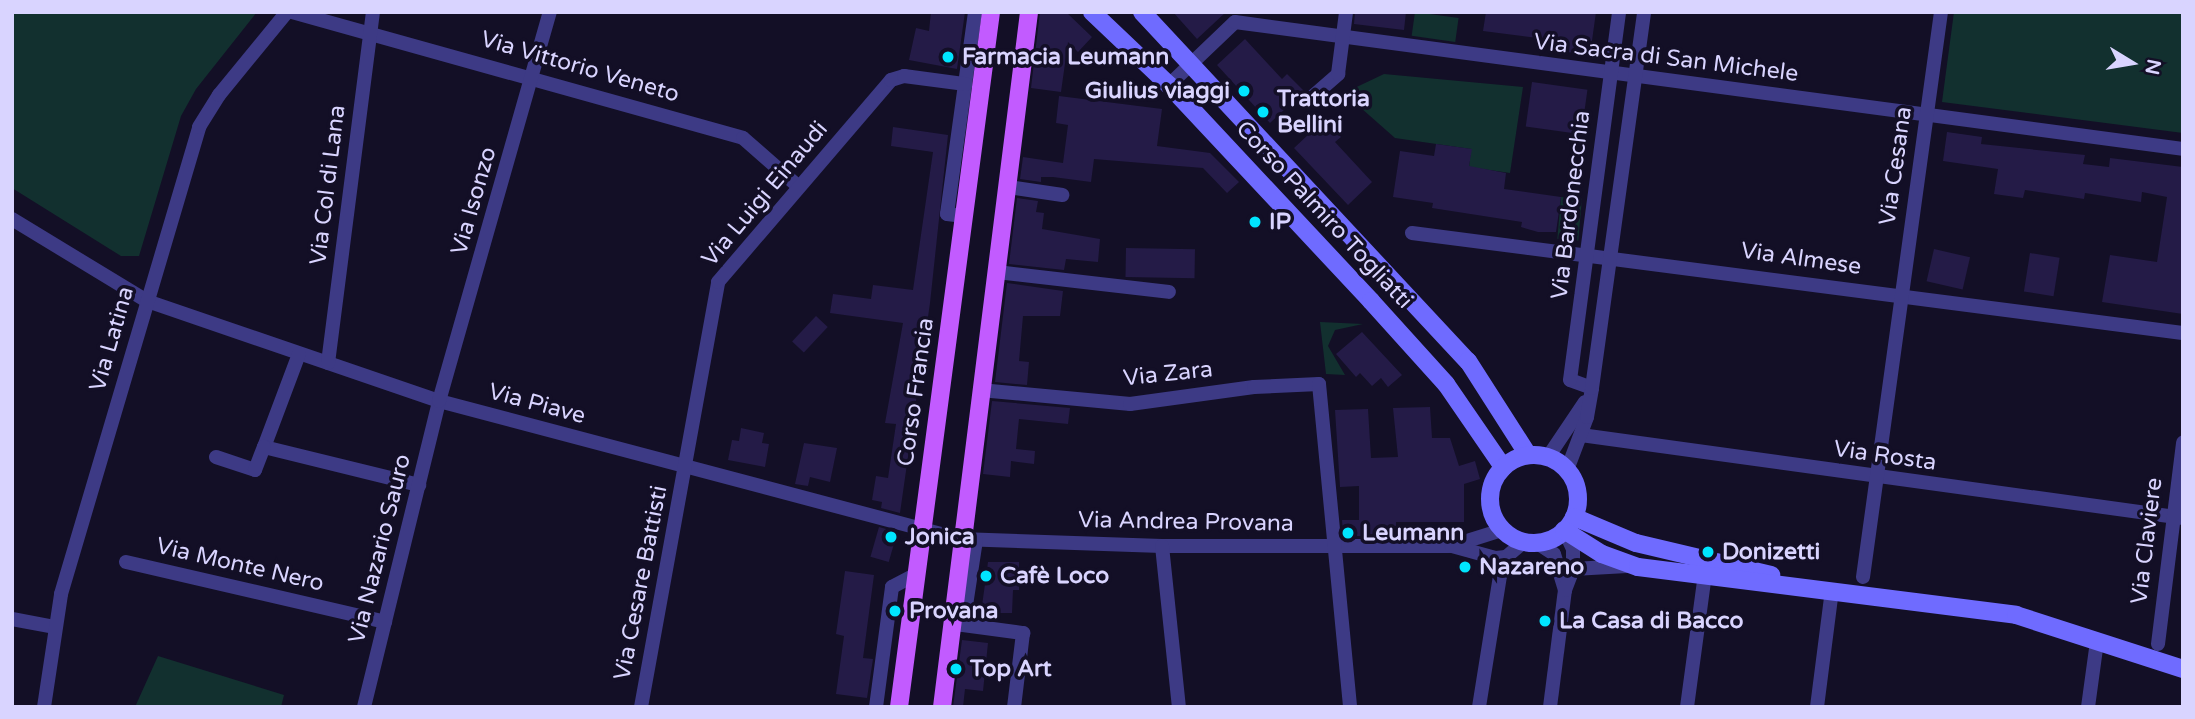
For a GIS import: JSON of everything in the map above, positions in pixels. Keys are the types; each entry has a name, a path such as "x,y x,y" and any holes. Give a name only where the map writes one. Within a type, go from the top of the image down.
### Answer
{"main road":[{"name":"Corso Francia","path":"899,707 990,12"},
{"path":"942,707 958,624 980,390 1030,12"}],"street":[{"name":"Via Vittorio Veneto","path":"290,12 534,76 743,138 799,187"},
{"name":"Via Latina","path":"44,707 55,627 199,127 219,94 290,12"},
{"name":"Via Col di Lana","path":"328,363 373,12"},
{"name":"Via Isonzo","path":"439,401 534,76 550,12"},
{"path":"964,216 947,214 975,12"},
{"name":"Corso Palmiro Togliatti","path":"1092,12 1169,85 1446,384 1503,467"},
{"name":"Corso Palmiro Togliatti","path":"1143,12 1468,361 1528,455"},
{"path":"1312,97 1338,74 1346,12"},
{"name":"Via Bardonecchia","path":"1592,388 1570,380 1619,12"},
{"name":"Via Bardonecchia","path":"1567,470 1581,435 1592,388 1644,12"},
{"name":"Via Cesana","path":"1863,576 1941,12"},
{"name":"Via Sacra di San Michele","path":"1169,85 1235,22 1610,75 2183,149"},
{"name":"Via Luigi Einaudi","path":"687,468 718,282 891,80 904,76 965,84"},
{"path":"1008,187 1062,195"},
{"name":"Via Piave","path":"12,219 147,301 299,354 439,401 687,468 923,527"},
{"name":"Via Almese","path":"1412,233 1589,253 2183,333"},
{"path":"997,272 1169,292"},
{"path":"216,457 255,470 299,354"},
{"name":"Via Zara","path":"980,390 1130,404 1254,387 1320,384 1336,546"},
{"name":"Via Bardonecchia","path":"1548,457 1592,388"},
{"name":"Via Nazario Sauro","path":"363,707 439,401"},
{"name":"Via Rosta","path":"1581,435 1875,479 2178,518"},
{"name":"Via Claviere","path":"2158,644 2178,518 2183,443"},
{"path":"264,447 419,485"},
{"path":"1550,707 1565,590 1573,569 1569,523 1577,494 1567,470 1548,457 1528,455 1503,467 1494,481 1490,500 1502,530 1554,554 1565,590"},
{"name":"Via Cesare Battisti","path":"641,707 687,468"},
{"path":"1569,523 1602,554 1637,566"},
{"path":"1479,707 1500,576 1496,558 1516,551 1569,523 1706,567 1832,590 2016,615 2183,669"},
{"name":"Via Andrea Provana","path":"923,527 968,540 1162,546 1451,546 1496,558"},
{"name":"Via Andrea Provana","path":"1451,546 1502,530"},
{"path":"1162,546 1179,707"},
{"path":"1336,546 1350,707"},
{"name":"Via Monte Nero","path":"125,562 385,622"},
{"path":"1573,569 1706,567"},
{"path":"1688,707 1706,567"},
{"path":"876,707 892,587 916,574"},
{"path":"1817,707 1832,590"},
{"path":"12,619 55,627"},
{"path":"958,624 1023,633 1014,707"},
{"path":"2088,707 2097,641"}],"green space":[{"path":"12,12 257,12 196,89 181,116 139,256 121,256 12,188"},
{"path":"1415,12 1459,18 1455,42 1412,36"},
{"path":"1954,12 2183,12 2183,133 1942,102"},
{"path":"1384,74 1523,87 1510,173 1469,167 1471,149 1395,138 1344,93"},
{"path":"1561,197 1582,199 1578,241 1557,239"},
{"path":"1320,322 1363,324 1335,330 1328,346 1345,375 1326,374"},
{"path":"158,656 284,695 281,707 135,707"}],"building":[{"path":"931,12 965,12 957,69 909,60 916,28 929,31"},
{"path":"1040,12 1066,12 1092,37 1078,52 1068,42 1061,92 1031,88"},
{"path":"1173,12 1226,12 1197,39"},
{"path":"1355,12 1406,12 1404,30 1354,24"},
{"path":"1486,12 1596,12 1590,55 1552,50 1553,40 1483,31"},
{"path":"1245,39 1282,79 1287,74 1304,91 1270,123 1217,65"},
{"path":"1532,82 1587,90 1581,134 1526,127"},
{"path":"1059,96 1162,109 1157,146 1210,153 1239,182 1227,193 1203,168 1094,159 1091,182 1053,177 1041,177 1041,182 1020,179 1023,157 1063,163 1068,125 1056,123"},
{"path":"1325,119 1341,137 1335,142 1372,182 1348,205 1294,148"},
{"path":"893,127 948,135 930,303 900,513 881,508 882,502 872,500 876,476 888,478 896,424 885,423 903,323 830,313 833,294 871,299 873,285 913,290 933,152 891,146"},
{"path":"1947,132 1982,137 1981,144 2085,155 2083,164 2109,167 2110,158 2183,167 2183,314 2102,302 2110,255 2157,262 2167,197 2142,192 2141,202 2085,193 2084,199 2025,190 2023,198 1994,194 1998,169 1943,161"},
{"path":"1436,144 1472,149 1469,166 1506,173 1504,189 1561,197 1556,232 1538,232 1521,227 1522,222 1432,208 1433,203 1393,197 1400,151 1434,156"},
{"path":"1017,198 1038,201 1036,212 1044,213 1042,229 1100,239 1098,262 1066,259 1064,270 1009,264"},
{"path":"1126,248 1195,249 1194,278 1125,277"},
{"path":"1934,249 1970,257 1963,289 1927,281"},
{"path":"2030,253 2060,258 2054,296 2024,292"},
{"path":"1007,283 1063,291 1060,316 1023,316 1019,361 1029,362 1027,385 995,382"},
{"path":"816,316 828,327 804,353 792,342"},
{"path":"1362,332 1402,375 1388,387 1381,378 1372,386 1360,373 1356,377 1336,354"},
{"path":"992,401 1070,408 1068,424 1019,419 1016,449 1035,451 1034,464 1011,461 1010,477 983,474"},
{"path":"1430,407 1432,438 1450,438 1459,466 1475,461 1480,479 1464,484 1464,522 1396,522 1396,536 1348,536 1343,532 1342,520 1359,520 1359,486 1340,487 1335,410 1368,409 1371,458 1398,457 1393,408"},
{"path":"741,428 764,433 762,443 769,444 765,467 728,460 732,440 739,441"},
{"path":"804,443 837,448 830,482 810,477 808,486 795,484"},
{"path":"879,527 897,532 889,562 870,557"},
{"path":"988,562 1019,562 1019,590 1013,590 1012,613 981,613"},
{"path":"845,571 874,575 863,658 873,659 867,698 836,694 844,636 836,634"},
{"path":"962,640 988,643 983,691 965,689 963,707 953,707"}],"place":[{"name":"Farmacia Leumann","path":"948,57"},
{"name":"Giulius viaggi","path":"1244,91"},
{"name":"Trattoria Bellini","path":"1263,112"},
{"name":"IP","path":"1255,222"},
{"name":"Leumann","path":"1348,533"},
{"name":"Jonica","path":"891,537"},
{"name":"Donizetti","path":"1708,552"},
{"name":"Nazareno","path":"1465,567"},
{"name":"Cafè Loco","path":"986,576"},
{"name":"Provana","path":"895,611"},
{"name":"La Casa di Bacco","path":"1545,621"},
{"name":"Top Art","path":"956,669"}]}
